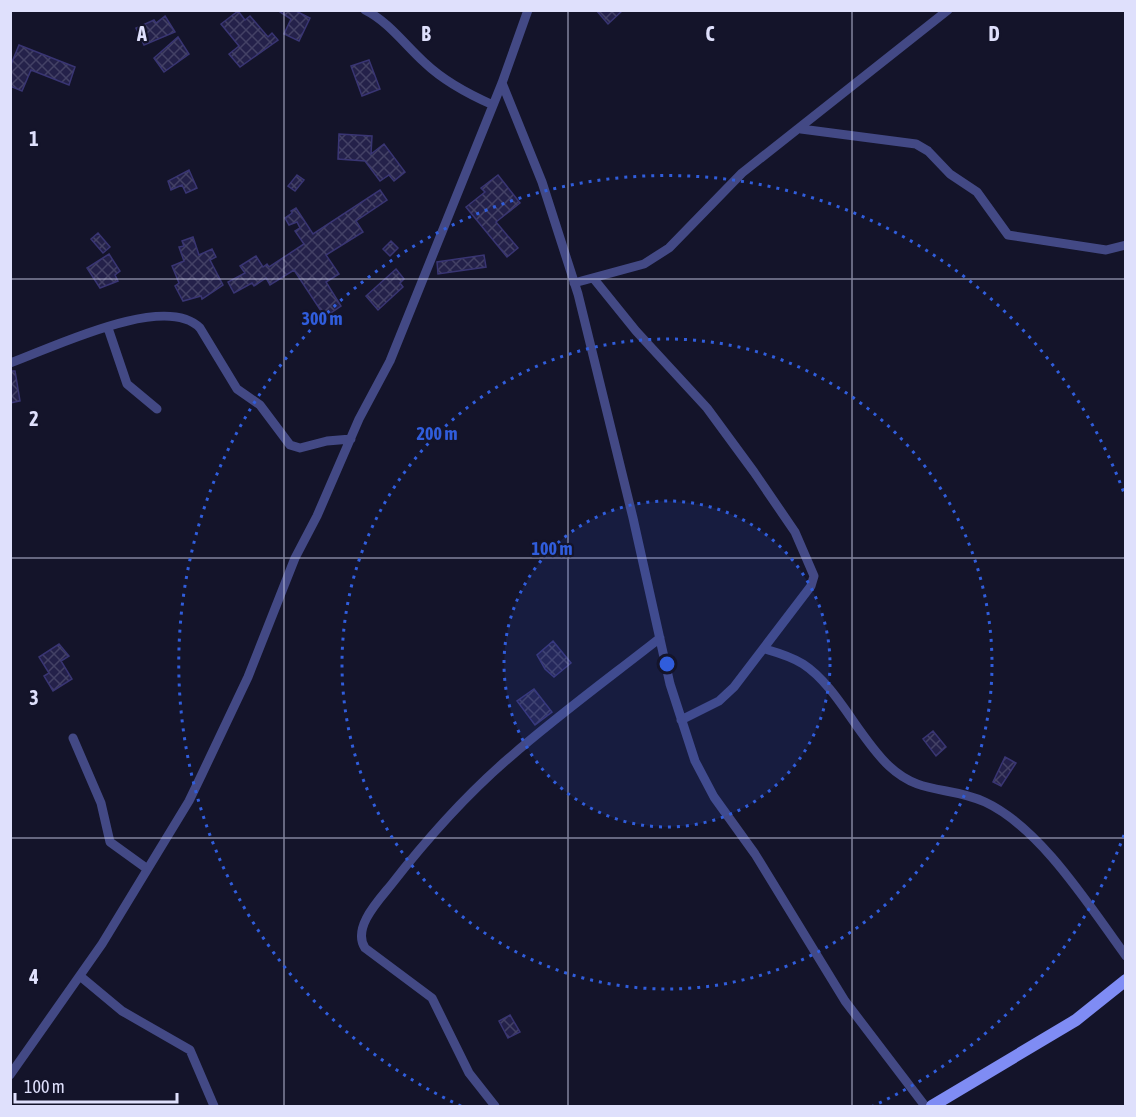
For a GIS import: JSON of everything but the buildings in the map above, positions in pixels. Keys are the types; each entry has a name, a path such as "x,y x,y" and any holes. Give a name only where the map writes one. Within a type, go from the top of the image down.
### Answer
{"main road":[{"path":"932,1107 1076,1020 1125,980"}],"street":[{"path":"365,10 383,22 441,78 467,94 493,105"},
{"path":"10,1075 80,976 189,801 265,637 295,558 318,516 351,439 396,345 502,83 528,10"},
{"path":"574,283 644,264 669,248 742,173 801,129 948,10"},
{"path":"502,83 542,182 574,283 633,518 660,639 694,760 714,797 755,854 845,1001 925,1107"},
{"path":"801,129 916,144 928,151 950,174 977,192 1008,235 1106,250 1125,245"},
{"path":"594,279 636,331 707,408 795,532 810,562 814,576 811,586 782,622 765,649 719,701 681,720"},
{"path":"10,363 152,315 179,315 193,321 237,390 260,405 290,445 300,448 327,441 351,439"},
{"path":"108,328 127,384 157,409"},
{"path":"495,1107 465,1066 432,998 365,948 360,940 360,933 373,909 423,844 466,800 508,759 660,639"},
{"path":"765,649 806,666 830,691 887,764 907,780 926,789 960,792 987,802 1018,824 1055,862 1125,956"},
{"path":"73,738 101,803 110,842 146,868"},
{"path":"80,976 122,1011 190,1050 214,1107"}]}
